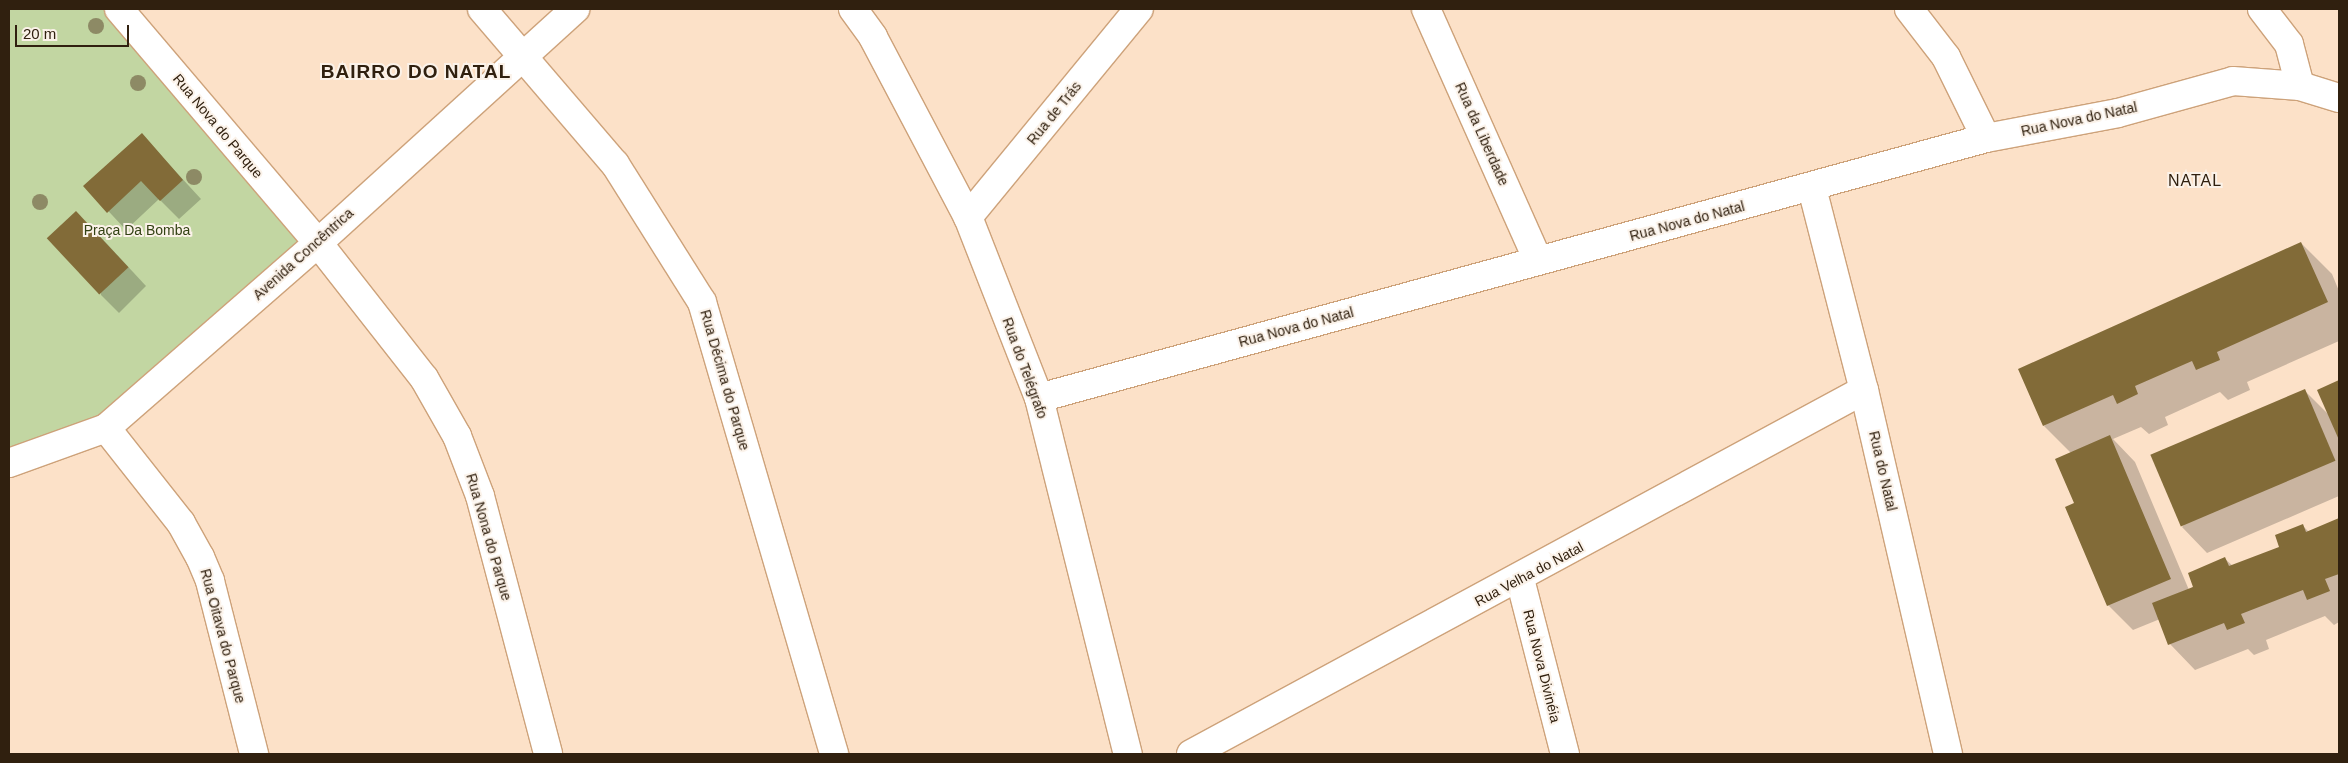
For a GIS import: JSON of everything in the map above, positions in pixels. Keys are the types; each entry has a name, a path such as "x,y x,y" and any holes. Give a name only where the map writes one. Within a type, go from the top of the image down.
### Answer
{"street":[{"name":"Rua Nova do Parque","path":"119,9 318,243"},
{"name":"Rua Décima do Parque","path":"482,9 525,55 615,164 702,302 834,754"},
{"name":"Avenida Concêntrica","path":"9,463 106,428 318,243 575,9"},
{"name":"Rua do Telégrafo","path":"853,9 873,37 968,217 1039,398 1128,754"},
{"name":"Rua de Trás","path":"968,217 1139,9"},
{"name":"Rua da Liberdade","path":"1426,9 1538,260"},
{"path":"1909,9 1946,57 1986,138"},
{"path":"2262,9 2289,44 2300,86"},
{"name":"Rua Nova do Natal","path":"1039,398 1538,260 1812,188 1986,138 2118,113 2233,81 2300,86 2339,98"},
{"name":"Rua do Natal","path":"1812,188 1864,390 1948,754"},
{"name":"Rua Nona do Parque","path":"318,243 424,378 457,436 480,496 548,754"},
{"name":"Rua Velha do Natal","path":"1192,754 1520,579 1864,390"},
{"name":"Rua Oitava do Parque","path":"106,428 181,523 200,557 210,581 254,754"},
{"name":"Rua Nova Divinéia","path":"1520,579 1565,754"}],"green space":[{"name":"Praça Da Bomba","path":"9,9 119,9 318,243 106,428 9,463"}],"building":[{"path":"142,133 183,180 160,201 141,181 107,213 83,186"},
{"path":"76,211 129,267 99,295 47,238"},
{"path":"2301,242 2328,302 2217,352 2220,360 2196,370 2192,361 2135,386 2138,394 2117,404 2113,395 2043,426 2018,369"},
{"path":"2339,380 2339,440 2317,390"},
{"path":"2305,389 2335,461 2181,526 2150,455"},
{"path":"2110,435 2171,579 2107,606 2065,507 2074,503 2055,459"},
{"path":"2339,518 2339,574 2325,579 2330,591 2307,600 2303,590 2241,614 2245,623 2227,630 2224,623 2168,645 2152,603 2193,587 2188,573 2225,557 2229,566 2279,547 2275,535 2303,524 2306,532"}],"district":[{"name":"BAIRRO DO NATAL","path":"416,72"},
{"name":"NATAL","path":"2195,181"}]}
